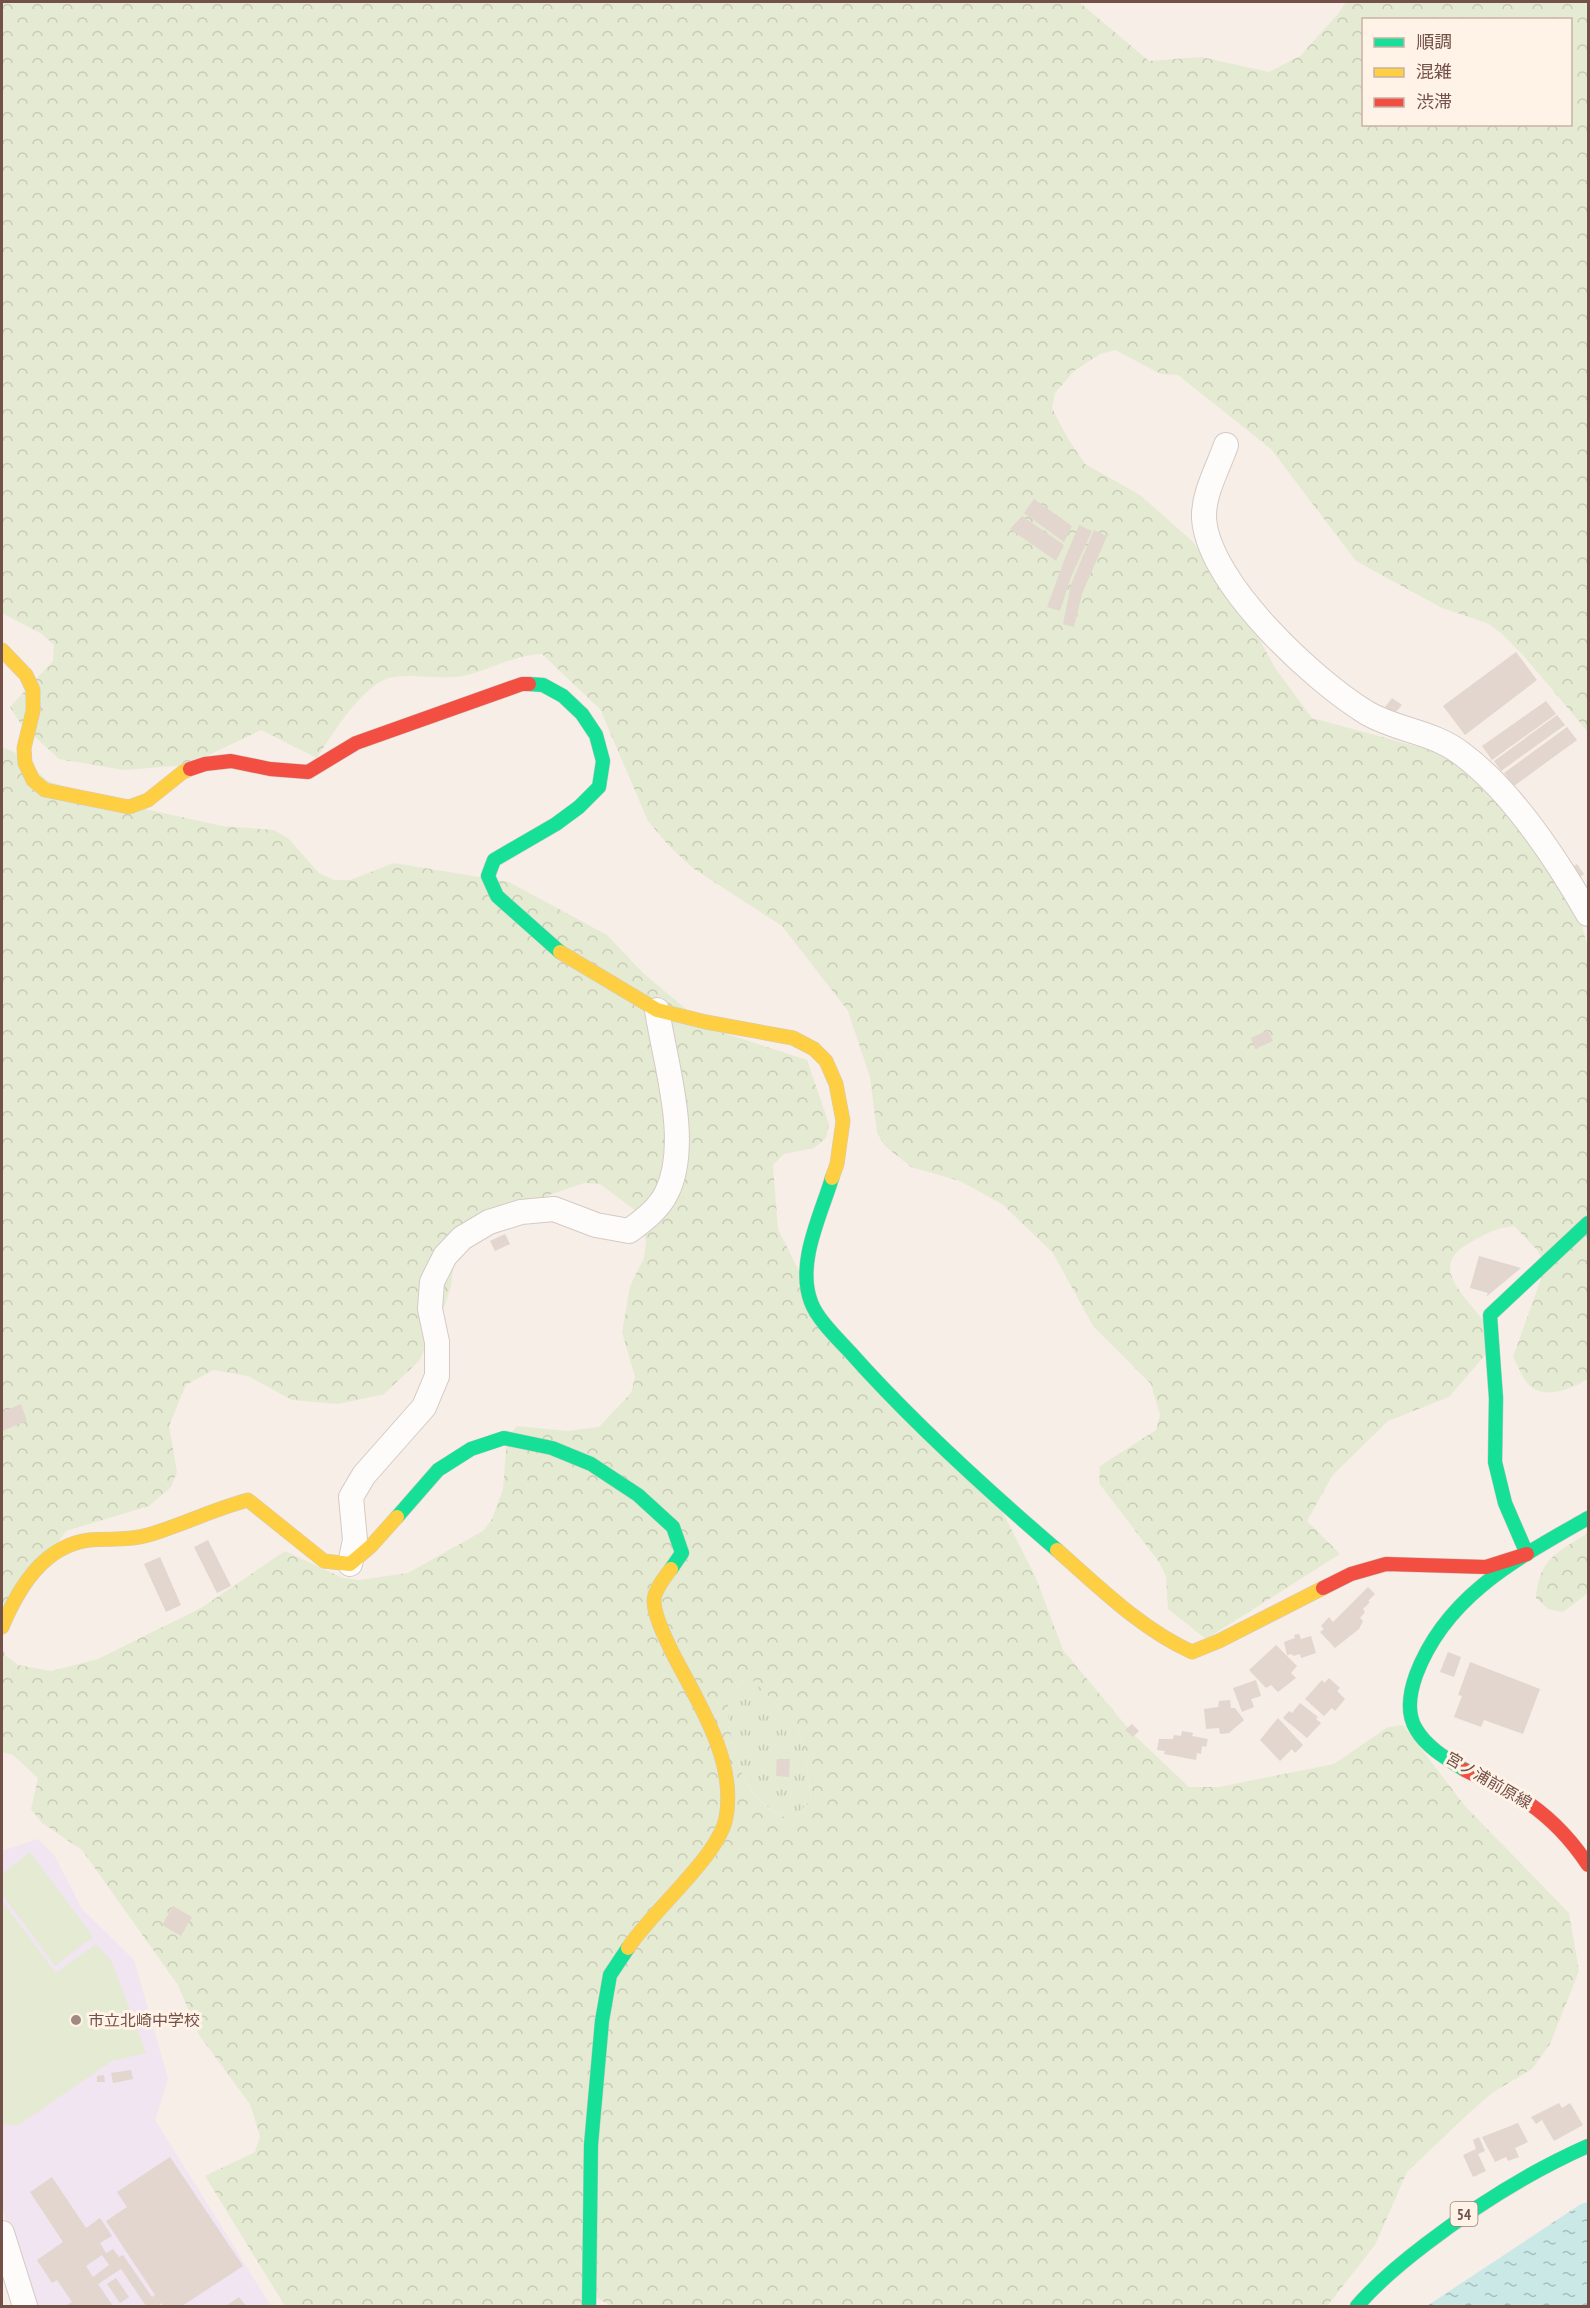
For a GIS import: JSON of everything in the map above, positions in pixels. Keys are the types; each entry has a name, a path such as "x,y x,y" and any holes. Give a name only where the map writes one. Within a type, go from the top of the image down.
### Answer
{"street":[{"path":"1227,445 1204,503 1204,519 1206,534 1221,567 1245,602 1271,632 1330,686 1366,712 1384,721 1419,731 1444,742 1463,755 1505,795 1527,821 1566,875 1588,914"},
{"path":"2,650 26,675 33,690 33,711 24,748 25,763 33,780 45,790 129,807 148,800 183,772 205,764 231,761 270,769 308,772 356,743 522,684 543,685 563,696 582,714 596,735 603,761 598,787 579,807 556,824 494,860 488,876 497,896 560,952 657,1010 706,1022 793,1038 814,1049 826,1061 836,1084 843,1121 837,1164 809,1252 807,1276 811,1302 830,1330 876,1382 1011,1511 1135,1617 1170,1642 1192,1652 1219,1641 1351,1574 1386,1564 1486,1567 1527,1554 1505,1503 1496,1462 1496,1398 1490,1315 1588,1223"},
{"path":"350,1564 355,1540 351,1497 364,1474 424,1407 437,1376 436,1342 430,1309 431,1291 432,1282 445,1256 462,1238 489,1222 520,1212 554,1209 596,1225 629,1231 651,1215 667,1192 676,1161 677,1129 673,1088 664,1054 657,1010"},
{"path":"2,1627 12,1600 28,1576 52,1556 80,1542 134,1539 177,1527 225,1505 249,1500 324,1561 350,1564 371,1546 438,1470 471,1449 504,1438 552,1448 591,1464 638,1495 673,1527 682,1553 663,1579 654,1600 662,1631 710,1727 727,1774 726,1818 715,1845 634,1939 610,1975 602,2020 591,2145 589,2307"},
{"name":"宮ノ浦前原線","path":"1588,1518 1527,1554 1452,1612 1433,1638 1417,1668 1410,1696 1412,1722 1428,1743 1459,1767 1514,1793 1546,1814 1575,1845 1588,1865"},
{"name":"54","path":"1357,2307 1372,2287 1460,2217 1508,2185 1588,2146"},
{"path":"2,2233 25,2307"}],"shaded area":[{"name":"市立北崎中学校","path":"38,1839 54,1855 82,1909 134,1960 168,2079 155,2120 271,2306 35,2306 2,2208 2,1851"}],"green space":[{"path":"2,2 1079,2 1149,61 1201,57 1269,72 1300,56 1346,2 1588,2 1588,732 1523,655 1501,633 1487,623 1442,608 1356,561 1271,449 1178,375 1161,374 1115,350 1100,354 1074,371 1055,393 1052,408 1067,437 1085,464 1140,495 1192,541 1234,593 1275,668 1312,718 1445,754 1534,831 1572,886 1588,949 1588,1379 1567,1389 1552,1392 1537,1390 1527,1383 1513,1357 1546,1265 1537,1250 1514,1226 1492,1231 1471,1242 1456,1253 1450,1264 1451,1275 1456,1286 1484,1321 1490,1333 1492,1347 1449,1397 1388,1421 1332,1476 1307,1521 1340,1554 1206,1639 1168,1609 1166,1576 1159,1562 1099,1483 1100,1466 1156,1430 1160,1415 1151,1384 1093,1326 1053,1253 1002,1204 960,1181 911,1167 885,1146 877,1133 870,1077 848,1011 782,926 694,869 669,846 648,821 600,709 542,654 521,657 463,676 402,676 383,680 350,710 317,758 261,730 188,765 124,770 59,759 20,723 10,707 53,661 54,645 42,634 2,613"},
{"path":"2,747 14,752 48,781 109,801 222,826 274,830 288,838 319,873 334,880 350,880 394,863 509,882 607,935 644,974 709,1028 807,1060 829,1124 826,1138 814,1148 784,1154 773,1165 778,1229 826,1325 998,1503 1036,1578 1063,1650 1133,1734 1189,1787 1219,1787 1334,1764 1388,1727 1403,1725 1465,1806 1569,1913 1579,1971 1550,2044 1532,2069 1492,2093 1407,2172 1375,2245 1327,2306 612,2306 588,2294 588,2306 285,2306 205,2176 255,2152 260,2136 250,2104 199,2035 178,1985 82,1850 42,1823 31,1809 38,1778 13,1755 2,1752 2,1646 5,1655 18,1665 51,1671 98,1659 201,1608 285,1551 343,1578 359,1580 408,1573 483,1531 492,1519 503,1489 507,1438 517,1426 567,1431 599,1427 631,1393 635,1377 622,1332 630,1286 644,1258 646,1241 636,1211 600,1184 584,1183 464,1224 456,1243 451,1286 441,1317 419,1361 384,1394 338,1404 292,1400 248,1376 213,1370 186,1385 169,1426 177,1472 171,1487 149,1506 66,1531 2,1619","holes":["748,1679 755,1682 794,1723 804,1746 811,1799 796,1816 789,1819 764,1805 755,1796 742,1774 734,1748 728,1718 729,1702 741,1682"]},
{"path":"1588,1533 1588,1593 1563,1612 1548,1609 1536,1598 1541,1574 1552,1558"},
{"path":"748,1679 755,1682 794,1723 804,1746 811,1799 796,1816 789,1819 775,1812 755,1795 742,1774 738,1762 729,1722 728,1706 741,1682"},
{"path":"30,1852 93,1937 55,1966 2,1894 2,1874"},
{"path":"2,1901 56,1973 96,1944 112,1962 146,2053 112,2061 17,2126 2,2124"}],"water":[{"path":"1588,2202 1588,2306 1427,2306 1581,2204"}],"building":[{"path":"1034,499 1072,526 1064,542 1024,513"},
{"path":"1022,516 1064,545 1056,561 1010,529"},
{"path":"1079,525 1092,531 1071,577 1060,611 1047,607"},
{"path":"1094,530 1107,536 1082,594 1074,627 1063,624 1071,584"},
{"path":"1516,652 1537,680 1465,735 1443,706"},
{"path":"1392,698 1402,705 1388,721 1379,715"},
{"path":"1546,701 1556,714 1492,760 1482,746"},
{"path":"1557,715 1565,725 1501,771 1494,761"},
{"path":"1567,727 1577,740 1514,786 1504,773"},
{"path":"1577,864 1584,874 1570,886 1562,875"},
{"path":"1268,1030 1273,1041 1255,1049 1251,1038"},
{"path":"505,1234 510,1244 495,1251 490,1241"},
{"path":"1479,1256 1521,1268 1486,1297 1488,1293 1470,1288"},
{"path":"21,1404 27,1421 2,1431 2,1412"},
{"path":"208,1540 231,1586 217,1593 194,1547"},
{"path":"160,1557 181,1605 166,1612 144,1564"},
{"path":"1368,1587 1375,1594 1363,1609 1365,1612 1360,1618 1363,1621 1359,1629 1335,1648 1320,1632 1324,1629 1321,1626 1329,1617 1333,1622"},
{"path":"1299,1634 1301,1639 1311,1636 1316,1653 1301,1658 1300,1654 1287,1655 1284,1642"},
{"path":"1276,1645 1297,1666 1291,1673 1296,1678 1278,1692 1271,1685 1266,1688 1249,1670"},
{"path":"1448,1652 1461,1657 1454,1677 1440,1672"},
{"path":"1470,1662 1540,1689 1523,1734 1484,1720 1481,1727 1454,1717 1462,1696 1458,1695"},
{"path":"1329,1678 1340,1688 1337,1691 1345,1699 1335,1711 1332,1708 1324,1716 1305,1699 1322,1680 1324,1683"},
{"path":"1256,1680 1261,1696 1251,1699 1254,1707 1242,1712 1233,1688"},
{"path":"1230,1700 1231,1708 1235,1708 1244,1720 1229,1733 1220,1734 1219,1728 1206,1729 1204,1709 1218,1707 1219,1701"},
{"path":"1300,1703 1318,1717 1316,1719 1321,1723 1307,1738 1283,1718 1289,1711 1292,1713"},
{"path":"1278,1718 1303,1745 1295,1753 1292,1749 1280,1761 1260,1740"},
{"path":"1132,1724 1139,1731 1133,1737 1125,1730"},
{"path":"1182,1731 1193,1733 1192,1736 1208,1739 1206,1747 1202,1746 1201,1754 1197,1753 1196,1760 1164,1754 1165,1751 1157,1750 1159,1739 1173,1739 1174,1735 1181,1736"},
{"path":"777,1759 790,1759 789,1777 776,1776"},
{"path":"173,1906 192,1917 181,1936 162,1925"},
{"path":"131,2070 133,2079 113,2083 111,2073"},
{"path":"104,2075 105,2082 97,2082 97,2076"},
{"path":"1559,2103 1562,2108 1570,2103 1583,2125 1554,2141 1542,2120 1536,2124 1531,2117"},
{"path":"1518,2123 1528,2142 1515,2148 1519,2157 1508,2161 1506,2157 1495,2162 1482,2137"},
{"path":"1479,2137 1485,2151 1478,2154 1486,2171 1473,2177 1463,2155 1476,2149 1473,2140"},
{"path":"170,2157 243,2266 182,2306 163,2306 161,2303 158,2306 146,2306 121,2269 98,2284 113,2306 65,2306 72,2302 57,2280 52,2283 37,2260 63,2242 30,2192 52,2177 86,2228 100,2218 112,2236 100,2243 106,2253 113,2249 119,2257 123,2255 152,2297 155,2295 106,2221 127,2207 117,2192","holes":["102,2255 109,2265 93,2277 86,2266"]},
{"path":"116,2278 129,2297 120,2303 107,2284"},
{"path":"239,2297 246,2306 226,2306"}],"traffic: fast":[{"path":"529,684 543,685 563,696 582,714 596,735 603,761 599,787 579,807 556,824 494,860 488,876 497,896 560,952"},
{"path":"832,1178 808,1255 807,1287 814,1308 834,1335 924,1429 1057,1550"},
{"path":"1527,1554 1505,1503 1495,1462 1496,1398 1490,1315 1588,1223"},
{"path":"397,1517 438,1470 471,1449 504,1438 552,1448 591,1464 638,1495 673,1527 682,1553 671,1569"},
{"path":"1465,1770 1425,1741 1413,1723 1410,1702 1412,1688 1429,1647 1446,1622 1487,1582 1536,1548 1588,1518"},
{"path":"589,2306 591,2145 602,2021 610,1975 628,1948"},
{"path":"1357,2306 1399,2266 1465,2216 1524,2178 1588,2146"}],"traffic: slow":[{"path":"2,650 26,675 33,690 33,711 24,748 25,763 33,780 45,790 129,807 148,800 190,769"},
{"path":"560,952 657,1010 706,1022 793,1038 814,1049 826,1061 836,1084 843,1121 837,1164 832,1178"},
{"path":"2,1627 24,1584 34,1572 45,1560 73,1544 89,1540 141,1537 248,1500 324,1561 350,1564 371,1546 397,1517"},
{"path":"1057,1550 1155,1632 1192,1652 1219,1641 1323,1588"},
{"path":"628,1948 711,1850 726,1818 728,1796 726,1774 720,1753 703,1711 672,1652 655,1607 656,1592 671,1569"}],"traffic: jam":[{"path":"190,769 205,764 231,761 270,769 308,772 356,743 522,684 529,684"},
{"path":"1323,1588 1351,1574 1386,1564 1486,1567 1527,1554"},
{"path":"1465,1770 1507,1790 1542,1813 1571,1842 1588,1865"}],"place":[{"name":"市立北崎中学校","path":"76,2020"}]}
